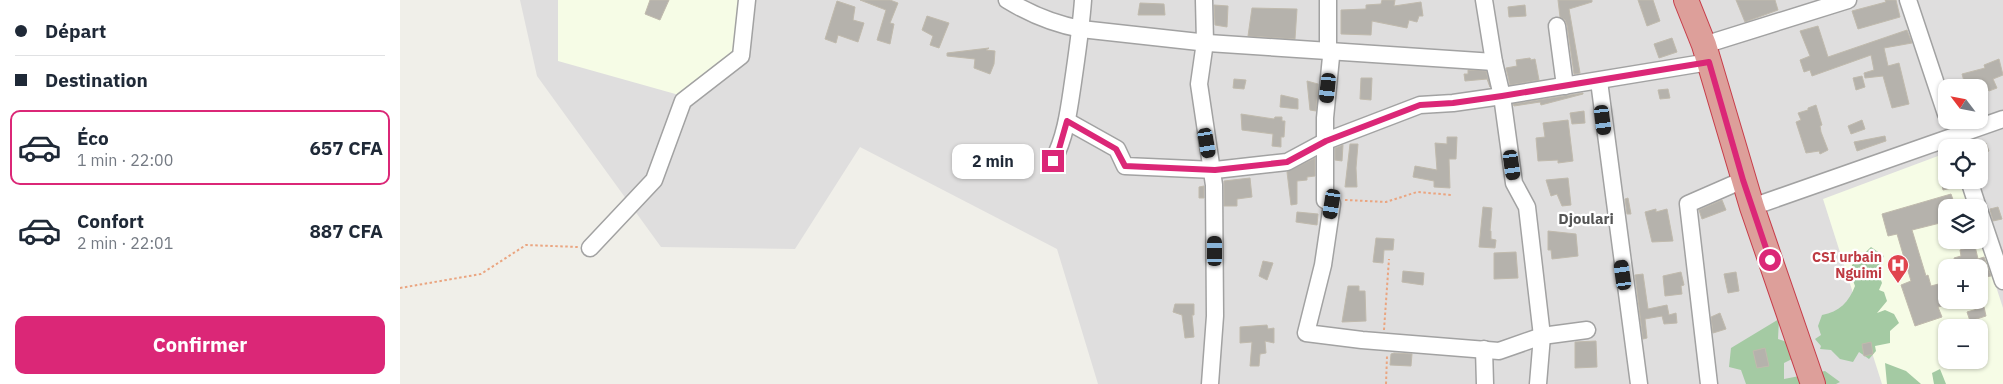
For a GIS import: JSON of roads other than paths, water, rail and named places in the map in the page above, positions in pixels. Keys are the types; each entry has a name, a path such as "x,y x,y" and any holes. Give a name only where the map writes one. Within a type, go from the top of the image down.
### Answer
{"highway":[{"path":"1686,0 1706,53 1743,180 1813,384"}],"street":[{"path":"590,248 654,180 683,101 741,56 747,0"},
{"path":"1007,0 1030,14 1063,26 1081,29 1205,42 1494,62"},
{"path":"1053,161 1059,149 1067,121 1081,29 1083,0"},
{"path":"1204,0 1205,42 1198,84 1214,186 1216,316 1210,384"},
{"path":"1328,0 1328,51 1330,57 1324,150 1325,200 1332,204 1322,265 1306,333 1499,351 1542,336 1587,330"},
{"path":"1484,0 1494,62 1502,96 1514,183 1527,207 1542,336 1538,384"},
{"path":"1067,121 1116,149 1125,166 1211,170 1287,162 1326,141 1420,105 1453,103 1598,80 1706,53 1848,0"},
{"path":"1908,0 1938,90"},
{"path":"1556,26 1565,86"},
{"path":"1598,80 1639,384"},
{"path":"1962,139 2003,119"},
{"path":"1752,207 1938,148"},
{"path":"1709,384 1688,204 1743,180"},
{"path":"1988,238 2003,281"},
{"path":"1484,349 1485,384"}],"place":[{"name":"CSI urbain Nguimi","path":"1898,284"}],"district":[{"name":"Djoulari","path":"1586,218"}]}
